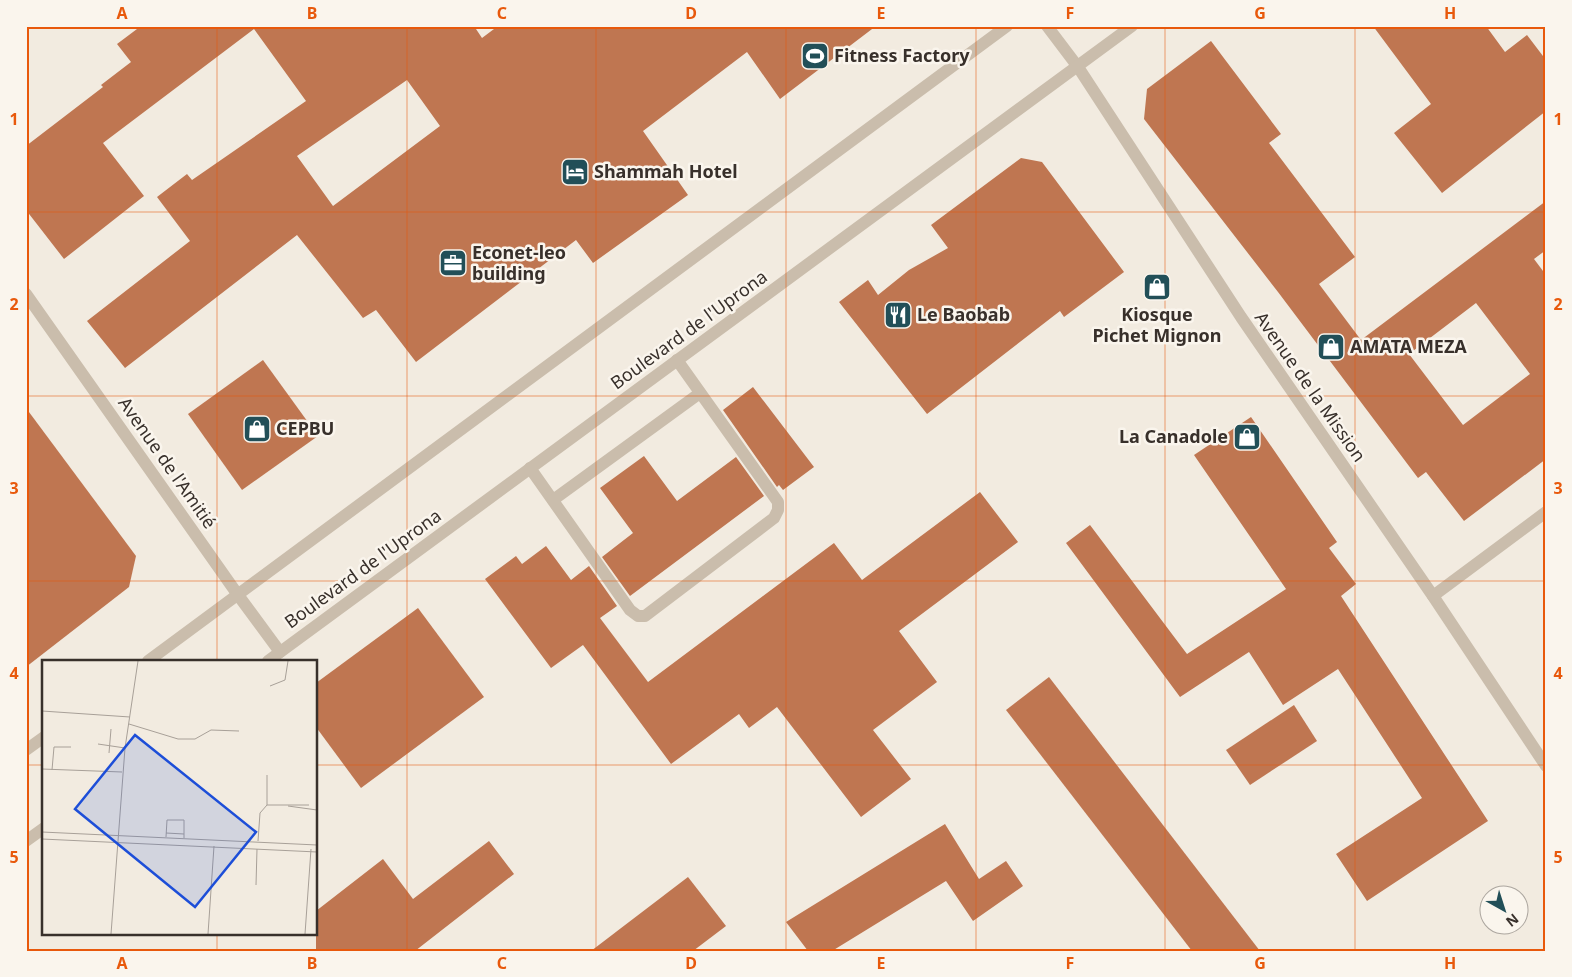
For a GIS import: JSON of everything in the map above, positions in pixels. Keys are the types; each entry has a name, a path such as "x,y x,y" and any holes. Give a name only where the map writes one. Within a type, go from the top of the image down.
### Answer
{"street":[{"path":"149,660 1007,26"},
{"name":"Avenue de la Mission","path":"1047,26 1078,67 1241,317 1434,596 1546,766"},
{"name":"Boulevard de l'Uprona","path":"269,660 1132,26"},
{"name":"Avenue de l'Amitié","path":"26,294 280,652"},
{"path":"530,468 630,610 638,616 645,616 774,518 778,510 778,502 677,360"},
{"path":"553,500 700,393"},
{"path":"1434,596 1546,512"},
{"path":"26,750 42,738"},
{"path":"26,841 42,829"}],"building":[{"path":"141,26 474,26 482,38 498,26 876,26 780,99 747,52 643,131 688,195 593,263 576,240 416,362 376,310 363,318 297,235 125,368 87,321 190,241 157,197 187,174 192,180 306,101 254,29 103,143 144,196 64,259 26,210 26,146 103,87 101,85 131,62 117,44","holes":["407,80 440,126 333,206 297,156"]},
{"path":"1373,26 1486,26 1505,52 1527,35 1546,60 1546,111 1442,193 1394,133 1431,104"},
{"path":"1211,41 1281,134 1269,143 1355,257 1319,284 1361,340 1546,201 1546,250 1534,259 1546,275 1546,459 1464,521 1426,472 1418,478 1278,292 1144,119 1147,89","holes":["1476,303 1530,374 1463,425 1409,354"]},
{"path":"1021,158 1042,162 1124,272 1064,317 1060,311 927,414 839,302 868,280 878,295 909,270 948,248 931,225"},
{"path":"263,360 318,436 242,490 188,414"},
{"path":"753,387 814,467 783,490 779,485 777,487 723,410"},
{"path":"26,408 136,556 129,587 26,667"},
{"path":"1251,417 1337,542 1329,548 1356,584 1341,596 1488,821 1367,901 1336,854 1422,798 1338,669 1283,705 1249,652 1180,697 1066,543 1090,525 1187,654 1286,589 1194,455"},
{"path":"644,456 677,501 736,457 764,496 630,596 602,557 633,533 600,488"},
{"path":"980,492 1018,542 899,631 937,682 873,730 911,779 861,817 777,707 749,728 739,714 671,764 583,645 551,668 485,579 516,556 522,564 546,546 571,580 589,566 617,606 600,618 648,682 834,543 862,580"},
{"path":"418,608 484,697 361,788 318,730 318,682"},
{"path":"1049,677 1260,951 1192,951 1006,710"},
{"path":"1294,705 1317,741 1250,785 1226,750"},
{"path":"945,824 979,879 1006,861 1023,886 973,921 946,881 832,951 808,951 786,922"},
{"path":"489,841 514,874 415,951 316,951 318,909 383,859 413,899"},
{"path":"688,877 726,926 693,951 591,951"}],"place":[{"name":"Fitness Factory","path":"815,56"},
{"name":"Shammah Hotel","path":"575,172"},
{"name":"Econet-leo building","path":"453,263"},
{"name":"Kiosque Pichet Mignon","path":"1157,287"},
{"name":"Le Baobab","path":"898,315"},
{"name":"AMATA MEZA","path":"1331,347"},
{"name":"CEPBU","path":"257,429"},
{"name":"La Canadole","path":"1247,437"}]}
